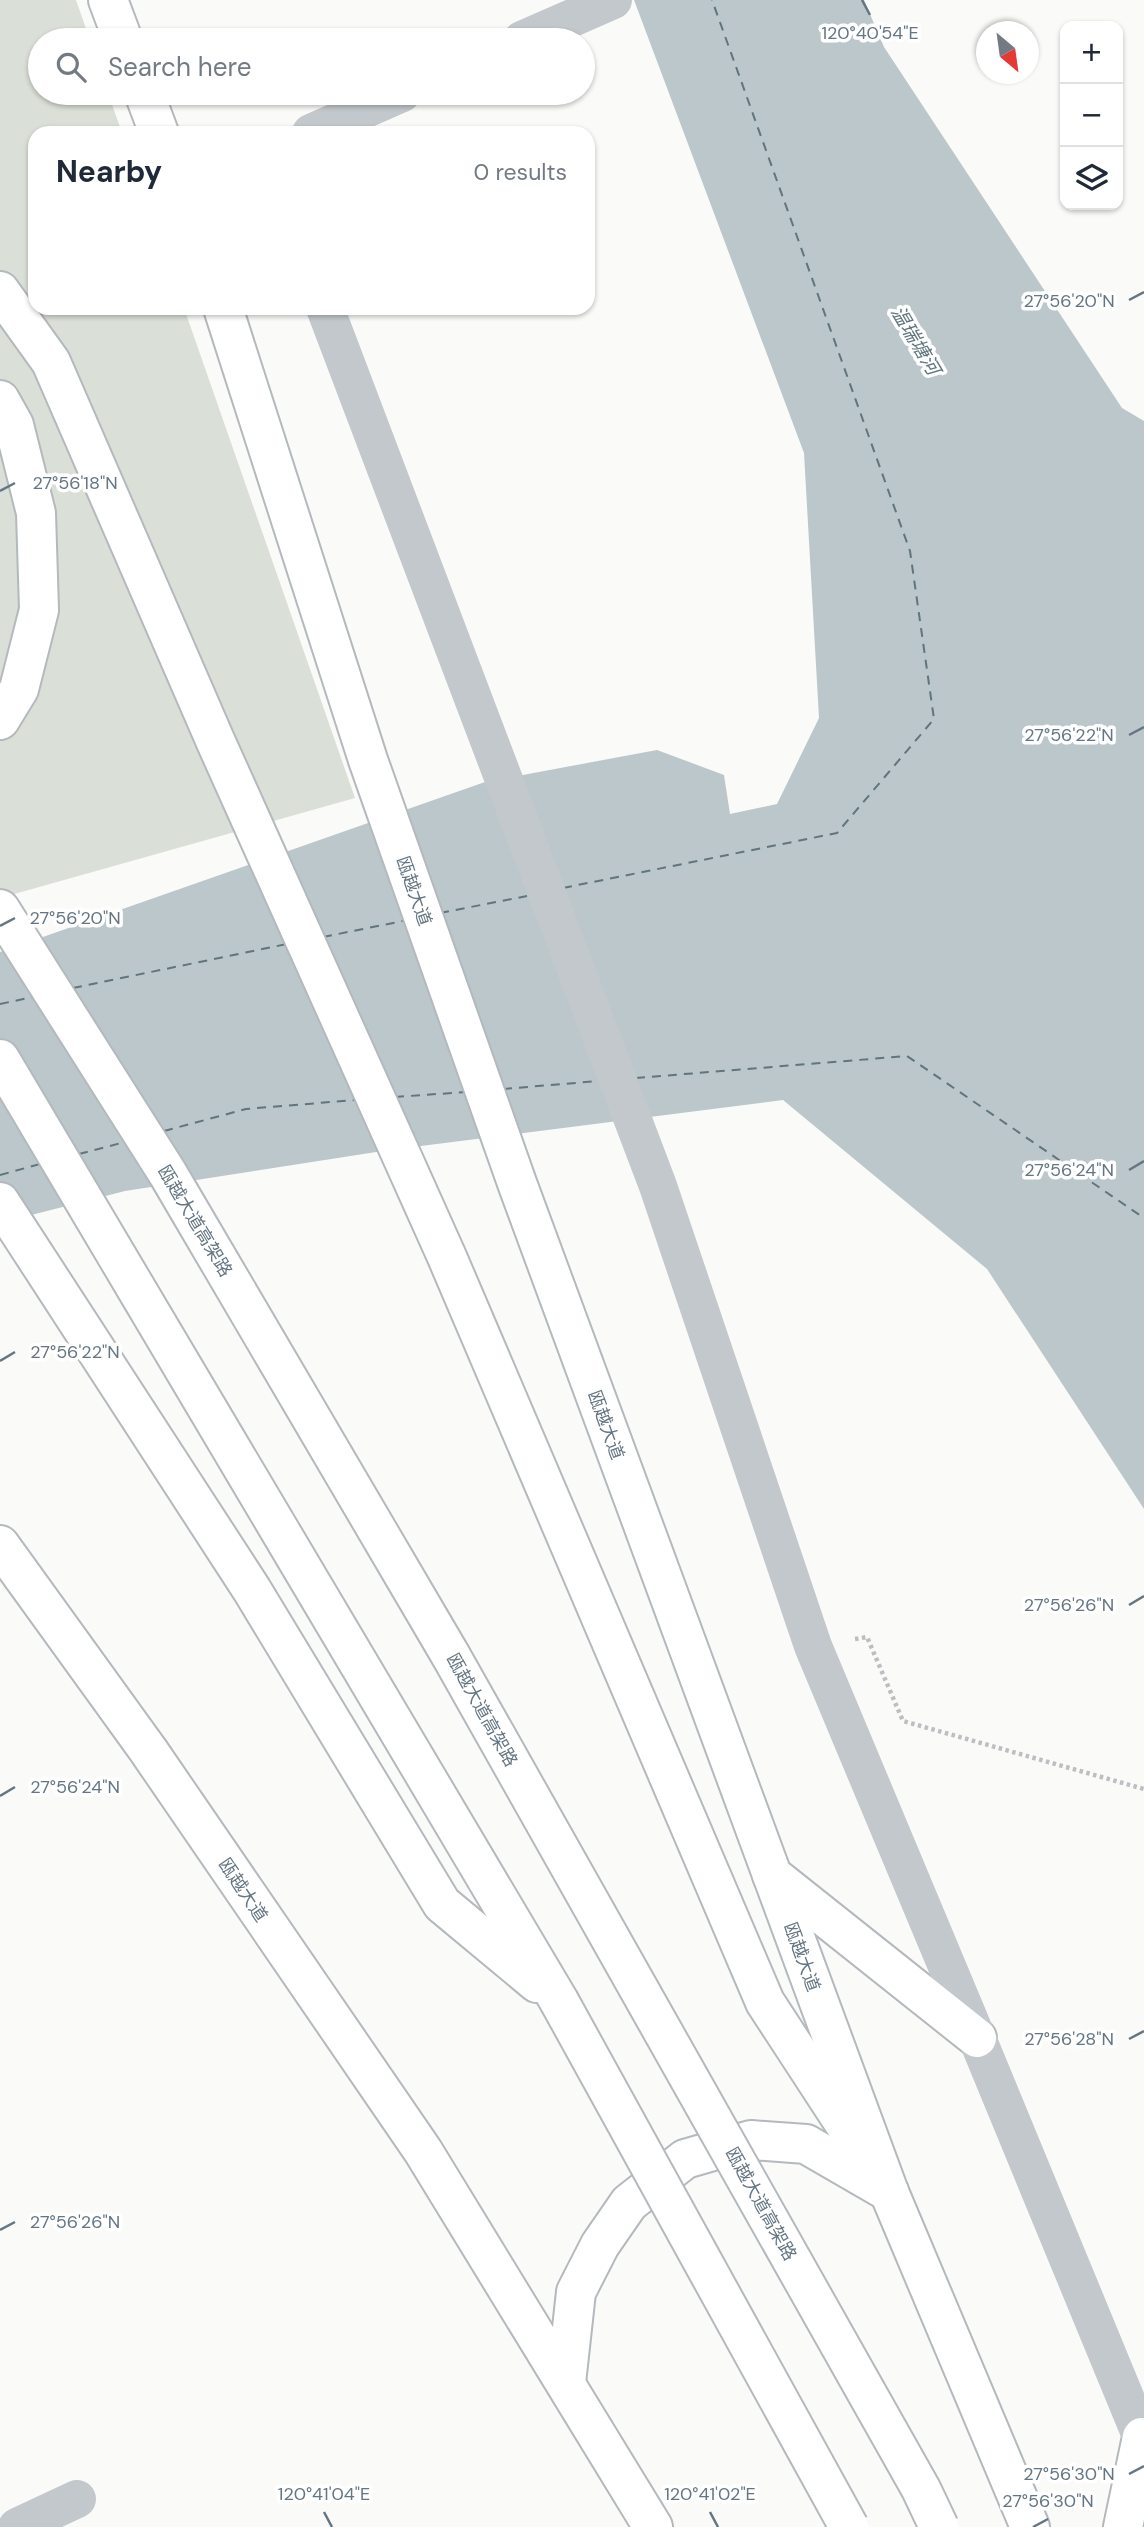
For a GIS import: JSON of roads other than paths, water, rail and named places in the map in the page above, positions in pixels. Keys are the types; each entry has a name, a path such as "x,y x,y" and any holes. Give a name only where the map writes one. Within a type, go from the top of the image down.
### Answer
{"highway":[{"path":"108,0 118,28"},
{"path":"148,105 156,126"},
{"path":"0,290 51,362 215,740 447,1258 765,2002 889,2192"},
{"name":"瓯越大道","path":"224,315 368,761 517,1183 889,2192 1030,2527"},
{"path":"0,400 14,425 36,513 39,610 19,689 0,720"},
{"name":"瓯越大道高架路","path":"0,909 168,1174 452,1656 921,2489 939,2527"},
{"path":"0,1059 559,2001 849,2527"},
{"path":"0,1202 252,1590 442,1904 559,2001"},
{"name":"瓯越大道","path":"0,1545 148,1751 423,2151 653,2527"},
{"path":"772,1875 977,2038"},
{"path":"566,2383 576,2292 600,2245 629,2203 685,2159 751,2140 806,2144 889,2192"},
{"path":"1123,2527 1143,2440"}],"street":[{"path":"549,28 613,0"},
{"path":"327,126 375,105"},
{"path":"328,315 657,1186 813,1646 1143,2440"},
{"path":"17,2527 77,2499"}],"water":[{"name":"温瑞塘河","path":"634,0 864,0 884,47 1122,408 1144,421 1144,1509 987,1269 783,1100 389,1150 125,1191 0,1223 0,952 485,782 657,750 724,775 730,814 777,804 819,718 804,453"}]}
